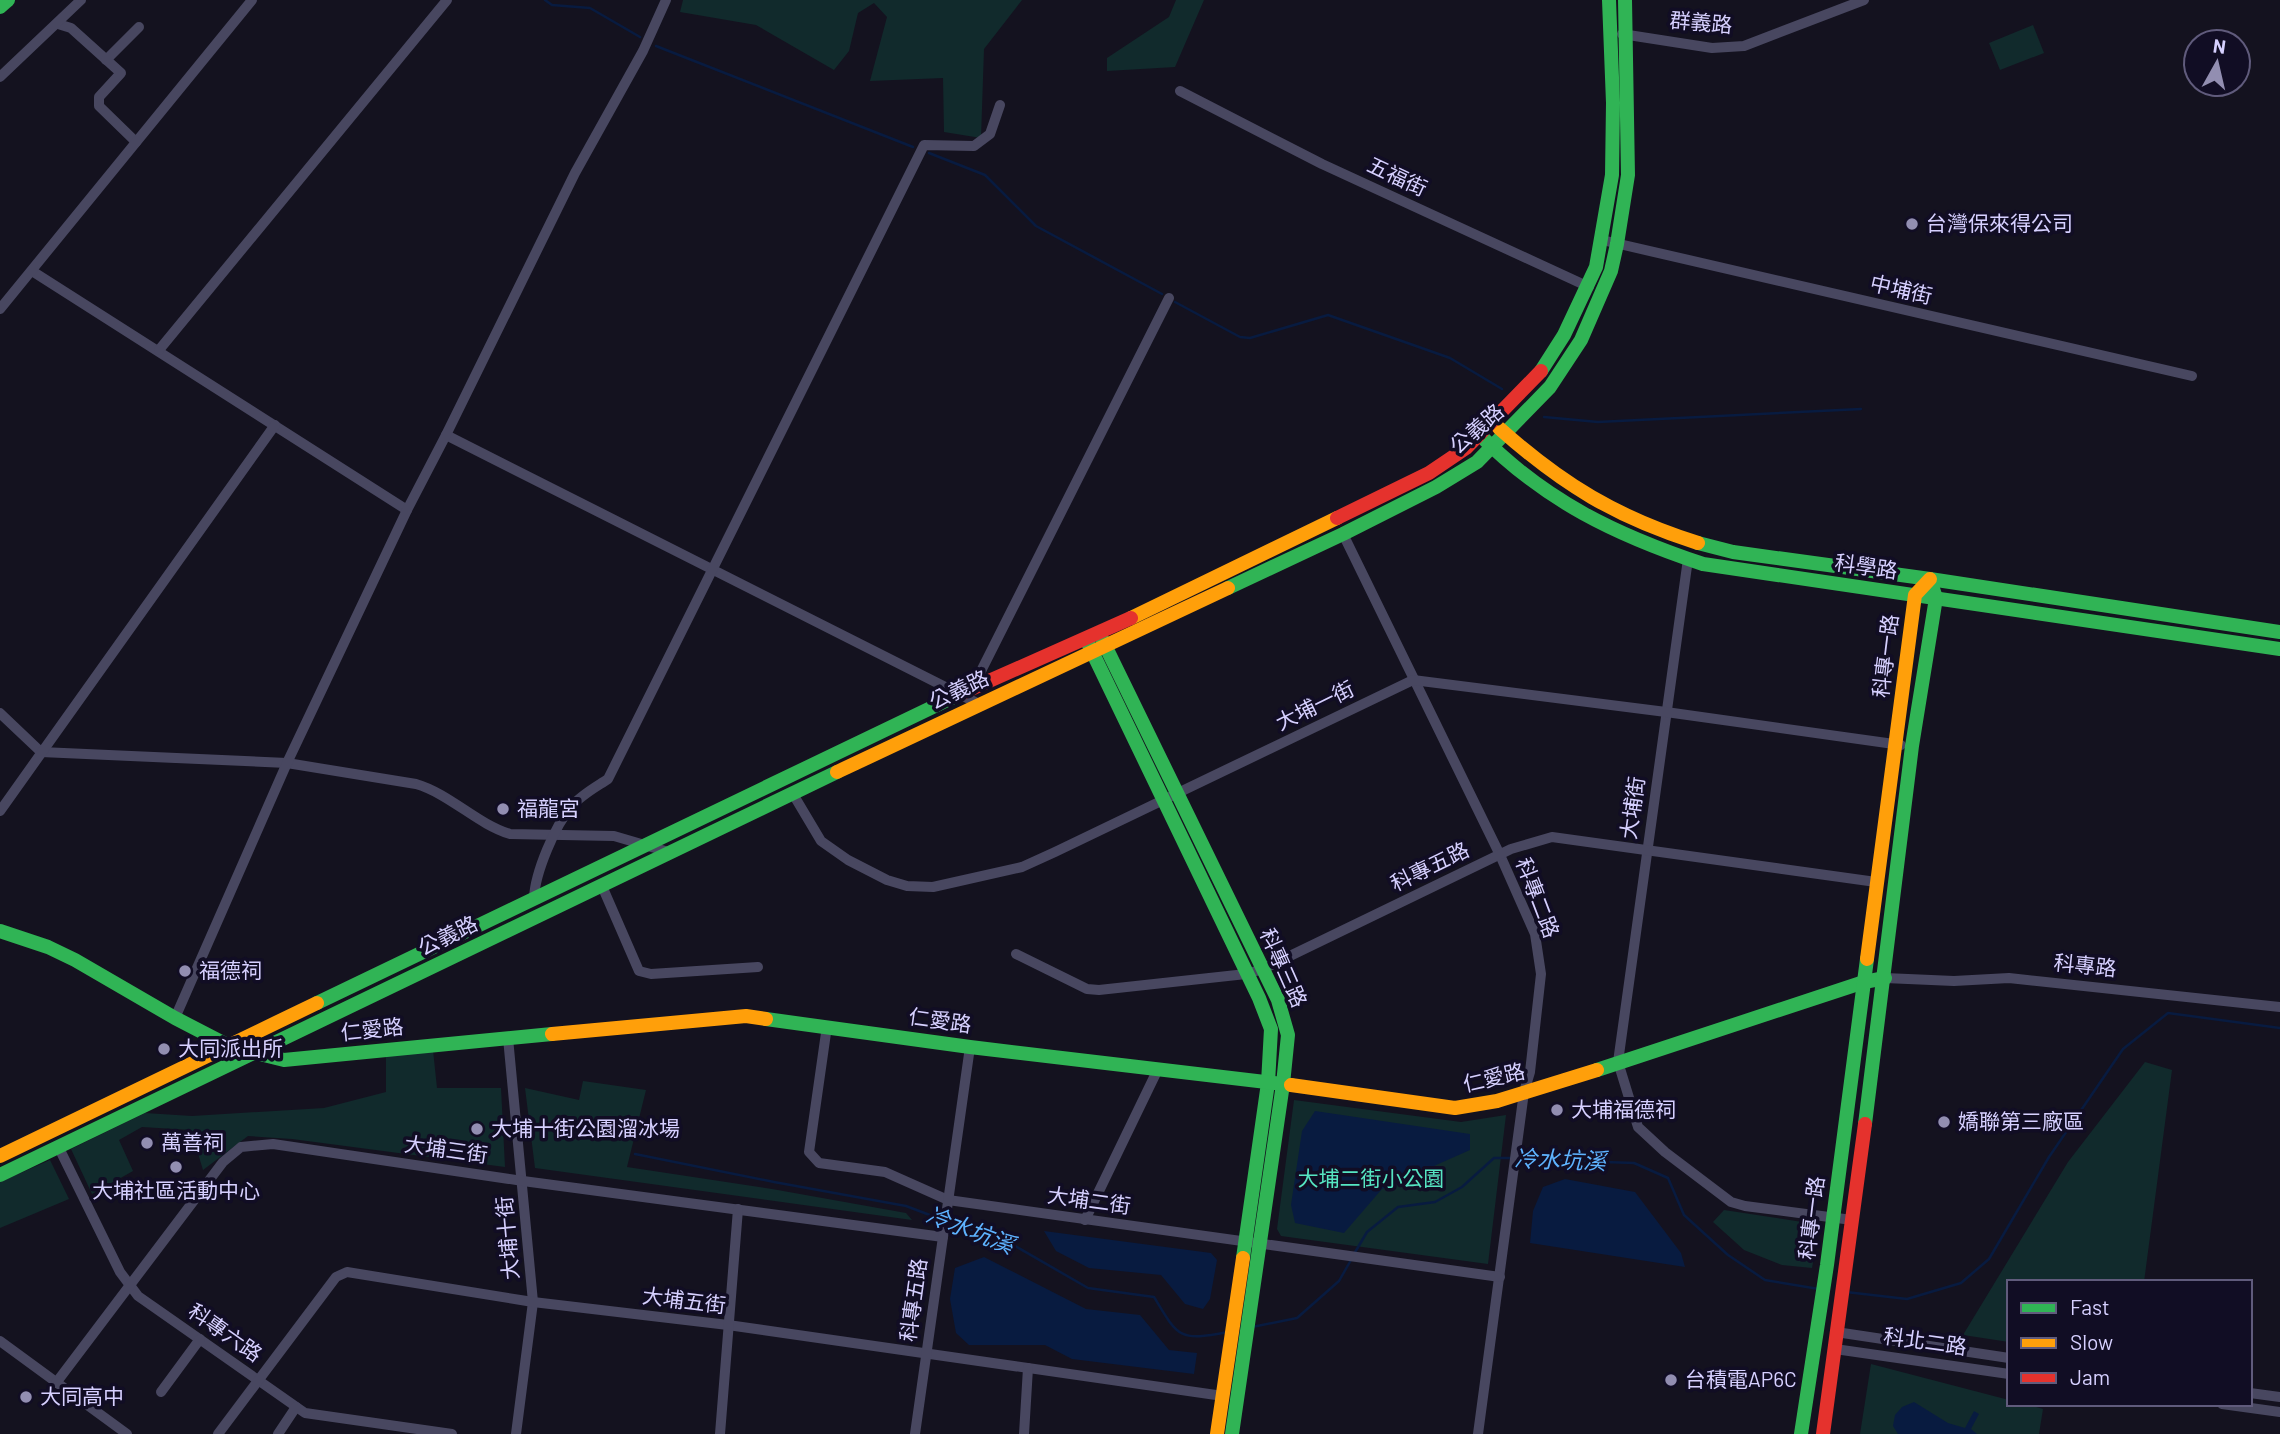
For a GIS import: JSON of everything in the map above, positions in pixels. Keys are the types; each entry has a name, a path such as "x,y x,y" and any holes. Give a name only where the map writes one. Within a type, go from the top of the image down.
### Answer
{"main road":[{"path":"0,7 8,0"},
{"name":"公義路","path":"0,1175 979,704 1096,642 1188,588 1429,474 1466,448 1537,377 1564,335 1596,267 1612,175 1609,0"},
{"name":"公義路","path":"0,1156 967,691 1175,614 1343,534 1436,487 1476,462 1550,387 1581,340 1602,293 1617,244 1628,175 1628,34 1625,0"},
{"name":"科學路","path":"1492,422 1521,450 1584,496 1638,524 1733,552 2280,632"},
{"name":"科學路","path":"1480,435 1523,474 1570,507 1649,547 1688,559 1732,570 2280,649"},
{"name":"科專一路","path":"1801,1434 1827,1265 1915,595 1930,579 1936,598 1912,746 1885,978 1823,1434"},
{"name":"科專三路","path":"1096,642 1170,798 1271,1029 1276,1083 1259,1243 1232,1434"},
{"name":"科專三路","path":"1170,798 1263,969 1278,1000 1288,1035 1244,1241 1217,1434"},
{"name":"仁愛路","path":"0,931 66,956 231,1047 284,1060 746,1016 1455,1108 1497,1101 1864,982 1885,978"},
{"path":"1817,1329 1836,1332"},
{"path":"1814,1345 1835,1349"}],"street":[{"path":"0,77 81,0"},
{"path":"0,309 252,0"},
{"path":"159,351 447,0"},
{"path":"175,1018 287,763 407,510 575,173 643,51 666,0"},
{"name":"群義路","path":"1610,35 1628,34 1712,48 1744,46 1864,0"},
{"path":"58,24 71,28 121,74 99,97 99,106 136,142"},
{"path":"106,60 139,27"},
{"name":"五福街","path":"1180,91 1322,164 1602,293"},
{"path":"534,898 535,886 554,836 569,808 608,779 924,145 974,146 990,134 1000,105"},
{"name":"中埔街","path":"1602,240 2192,376"},
{"path":"32,271 407,510"},
{"path":"967,691 1170,298"},
{"path":"0,811 275,425"},
{"path":"446,435 712,569 967,691 979,704"},
{"name":"科專二路","path":"1343,534 1500,855 1535,934 1541,974 1530,1072 1524,1092 1478,1434"},
{"name":"大埔街","path":"1618,1062 1688,559"},
{"path":"1175,614 1188,588"},
{"path":"2135,628 2137,612"},
{"path":"1413,680 1912,746"},
{"name":"大埔一街","path":"793,794 821,841 848,860 887,880 907,886 933,887 1022,867 1413,680"},
{"path":"0,713 41,752 287,763 432,789 495,830 510,834 614,836 672,853"},
{"name":"科專五路","path":"1016,954 1087,989 1100,990 1246,974 1263,969 1500,855 1552,837 1876,883"},
{"path":"602,886 639,971 651,974 758,967"},
{"name":"科專路","path":"1885,978 1954,981 2009,978 2280,1007"},
{"name":"大埔二街","path":"827,1026 809,1152 819,1163 885,1172 948,1204 1086,1220 1500,1277"},
{"name":"大埔十街","path":"508,1038 533,1302 516,1434"},
{"name":"科專五路","path":"915,1434 970,1046"},
{"path":"1618,1062 1638,1126 1665,1152 1731,1202 1852,1220"},
{"path":"1086,1220 1158,1069"},
{"name":"大埔三街","path":"57,1383 223,1162 241,1147 273,1144 523,1181 943,1233"},
{"name":"科專六路","path":"59,1148 120,1272 138,1296 305,1413 452,1434"},
{"path":"720,1434 738,1209"},
{"name":"大埔五街","path":"218,1434 336,1277 347,1272 533,1302 728,1325 1223,1396"},
{"name":"科北二路","path":"1836,1332 2007,1358"},
{"path":"161,1392 200,1339"},
{"path":"0,1341 127,1434"},
{"name":"科北二路","path":"1835,1349 2007,1374"},
{"path":"1024,1434 1028,1368"},
{"path":"2252,1393 2280,1397"},
{"path":"2236,1406 2280,1412"},
{"path":"278,1434 296,1407"}],"green space":[{"path":"683,0 1022,0 984,49 981,138 944,132 943,78 870,81 887,17 874,3 858,13 849,51 834,70 756,25 680,12"},
{"path":"1176,0 1204,0 1175,67 1107,71 1107,58 1169,17"},
{"path":"2033,25 2044,53 2000,70 1989,43"},
{"path":"433,1050 437,1088 501,1088 505,1167 292,1139 248,1136 203,1170 191,1130 142,1127 119,1140 133,1171 92,1194 71,1149 145,1113 192,1116 324,1108 386,1092 386,1056"},
{"path":"2145,1062 2172,1070 2144,1280 2007,1280 2007,1342 1963,1335 2068,1162"},
{"path":"583,1081 646,1090 627,1167 906,1213 912,1220 535,1168 525,1088 579,1100"},
{"name":"大埔二街小公園","path":"1294,1100 1461,1122 1506,1115 1488,1264 1281,1236 1277,1229"},
{"path":"50,1160 69,1199 0,1228 0,1182"},
{"path":"1724,1210 1809,1223 1819,1227 1812,1268 1782,1265 1744,1250 1713,1222"},
{"path":"1871,1364 2007,1399 2007,1406 2033,1406 2043,1409 2039,1434 1860,1434"}],"water":[{"path":"1315,1111 1470,1134 1470,1150 1382,1189 1344,1233 1295,1223 1291,1205 1302,1131"},
{"path":"1565,1179 1635,1192 1681,1253 1685,1267 1530,1243 1533,1211 1543,1187"},
{"path":"1044,1231 1211,1253 1217,1260 1210,1299 1203,1309 1185,1304 1161,1275 1089,1268 1056,1251"},
{"path":"984,1257 1086,1309 1140,1315 1169,1350 1197,1353 1194,1374 1072,1359 1045,1345 969,1345 956,1333 950,1299 955,1268"},
{"path":"1914,1402 1948,1423 1965,1428 1974,1411 1979,1414 1971,1429 1977,1434 1898,1434 1893,1426 1895,1415 1902,1407"}],"waterway":[{"path":"545,0 552,5 590,8 640,37"},
{"path":"656,46 913,147"},
{"path":"929,153 985,175 1036,226 1162,294"},
{"path":"1175,302 1240,337 1250,338 1328,315 1450,358 1502,389"},
{"path":"1544,417 1598,422 1861,409"},
{"name":"冷水坑溪","path":"1846,1292 1907,1299 1961,1283 1989,1259 2049,1157 2123,1049 2168,1013 2280,1028"},
{"name":"冷水坑溪","path":"635,1154 906,1206 943,1220"},
{"name":"冷水坑溪","path":"1354,1254 1367,1232 1398,1207 1435,1202 1462,1187 1494,1158 1513,1158"},
{"name":"冷水坑溪","path":"1520,1159 1634,1163 1668,1178 1684,1215 1728,1255 1765,1280 1819,1289"},
{"name":"冷水坑溪","path":"949,1223 1003,1239 1088,1288 1154,1297 1169,1321 1182,1334 1200,1336 1228,1332"},
{"name":"冷水坑溪","path":"1252,1327 1297,1318 1339,1281 1351,1260"}],"traffic: fast":[{"path":"0,7 8,0"},
{"path":"1541,371 1564,335 1596,267 1612,175 1613,103 1609,0"},
{"path":"1228,588 1436,487 1477,462 1550,387 1581,340 1611,271 1617,244 1628,175 1625,0"},
{"path":"1480,435 1530,479 1583,513 1641,541 1703,564 2280,649"},
{"path":"1698,543 1733,552 2280,632"},
{"path":"1865,1124 1912,746 1936,598 1930,579"},
{"path":"1100,635 1278,1000 1288,1035 1232,1434"},
{"path":"1087,641 1259,998 1271,1029 1268,1083 1243,1258"},
{"path":"317,1003 962,693"},
{"path":"0,1175 837,772"},
{"path":"0,931 48,947 75,960 231,1047 284,1060 552,1034"},
{"path":"1801,1434 1827,1265 1867,959"},
{"path":"1597,1070 1864,982 1885,978"},
{"path":"766,1019 970,1047 1291,1085"}],"traffic: slow":[{"path":"1499,428 1568,483 1592,497 1641,522 1698,543"},
{"path":"1131,618 1337,518"},
{"path":"1867,959 1915,595 1930,579"},
{"path":"837,772 1228,588"},
{"path":"0,1156 317,1003"},
{"path":"552,1034 746,1016 766,1019"},
{"path":"1291,1085 1455,1108 1497,1101 1597,1070"},
{"path":"1217,1434 1243,1258"}],"traffic: jam":[{"path":"1337,518 1429,473 1466,448 1541,371"},
{"path":"962,693 1131,618"},
{"path":"1823,1434 1865,1124"}],"place":[{"name":"台灣保來得公司","path":"1912,224"},
{"name":"福龍宮","path":"503,809"},
{"name":"福德祠","path":"185,971"},
{"name":"大同派出所","path":"164,1049"},
{"name":"大埔福德祠","path":"1557,1110"},
{"name":"嬌聯第三廠區","path":"1944,1122"},
{"name":"大埔十街公園溜冰場","path":"477,1129"},
{"name":"萬善祠","path":"147,1143"},
{"name":"大埔社區活動中心","path":"176,1167"},
{"name":"台積電AP6C","path":"1671,1380"},
{"name":"大同高中","path":"26,1397"}]}
